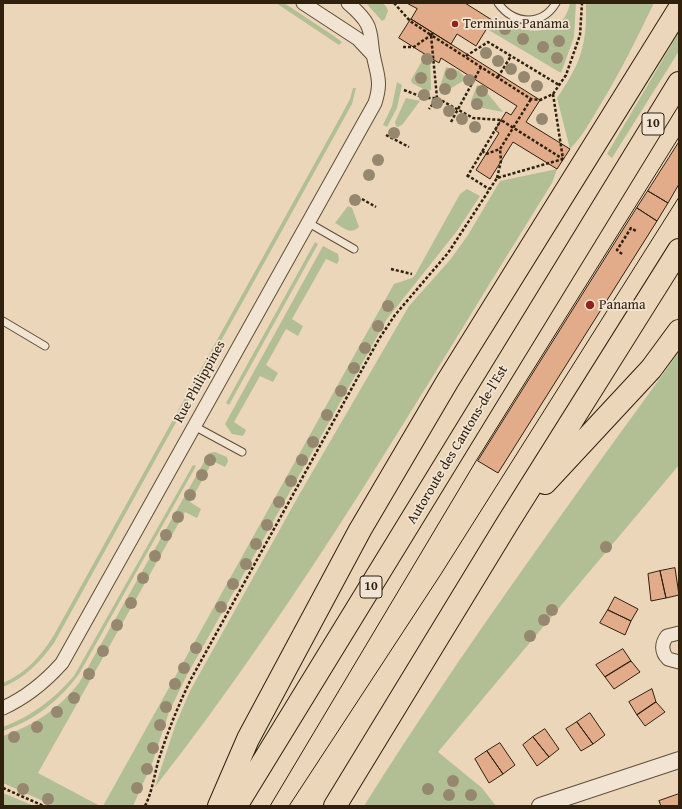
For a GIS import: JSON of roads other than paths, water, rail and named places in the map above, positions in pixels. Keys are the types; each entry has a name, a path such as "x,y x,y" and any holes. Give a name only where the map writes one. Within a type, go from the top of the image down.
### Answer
{"highway":[{"path":"626,96 669,3"},
{"path":"219,806 248,739 360,530 447,382 679,9"},
{"name":"Autoroute des Cantons-de-l'Est","path":"236,806 679,83"},
{"path":"335,806 507,524 679,250"},
{"path":"507,524 651,369 679,331"}],"street":[{"name":"Rue Philippines","path":"303,3 358,39 373,54"},
{"name":"Rue Philippines","path":"6,706 46,681 62,662 306,222 375,103 379,89 378,70 373,54 372,39 367,24 348,3"},
{"path":"679,633 667,636 663,646 666,657 673,662 679,662 679,672"},
{"path":"547,805 679,760"}],"lane":[{"path":"498,3 505,10 518,18 533,20 546,15 556,3"},
{"path":"306,222 354,249"},
{"path":"3,321 45,346"},
{"path":"194,426 242,452"}],"tram line":[{"path":"270,806 476,461 679,137"},
{"path":"289,806 441,574 679,197"}],"place":[{"name":"Terminus Panama","path":"455,24"},
{"name":"Panama","path":"590,305"}]}
